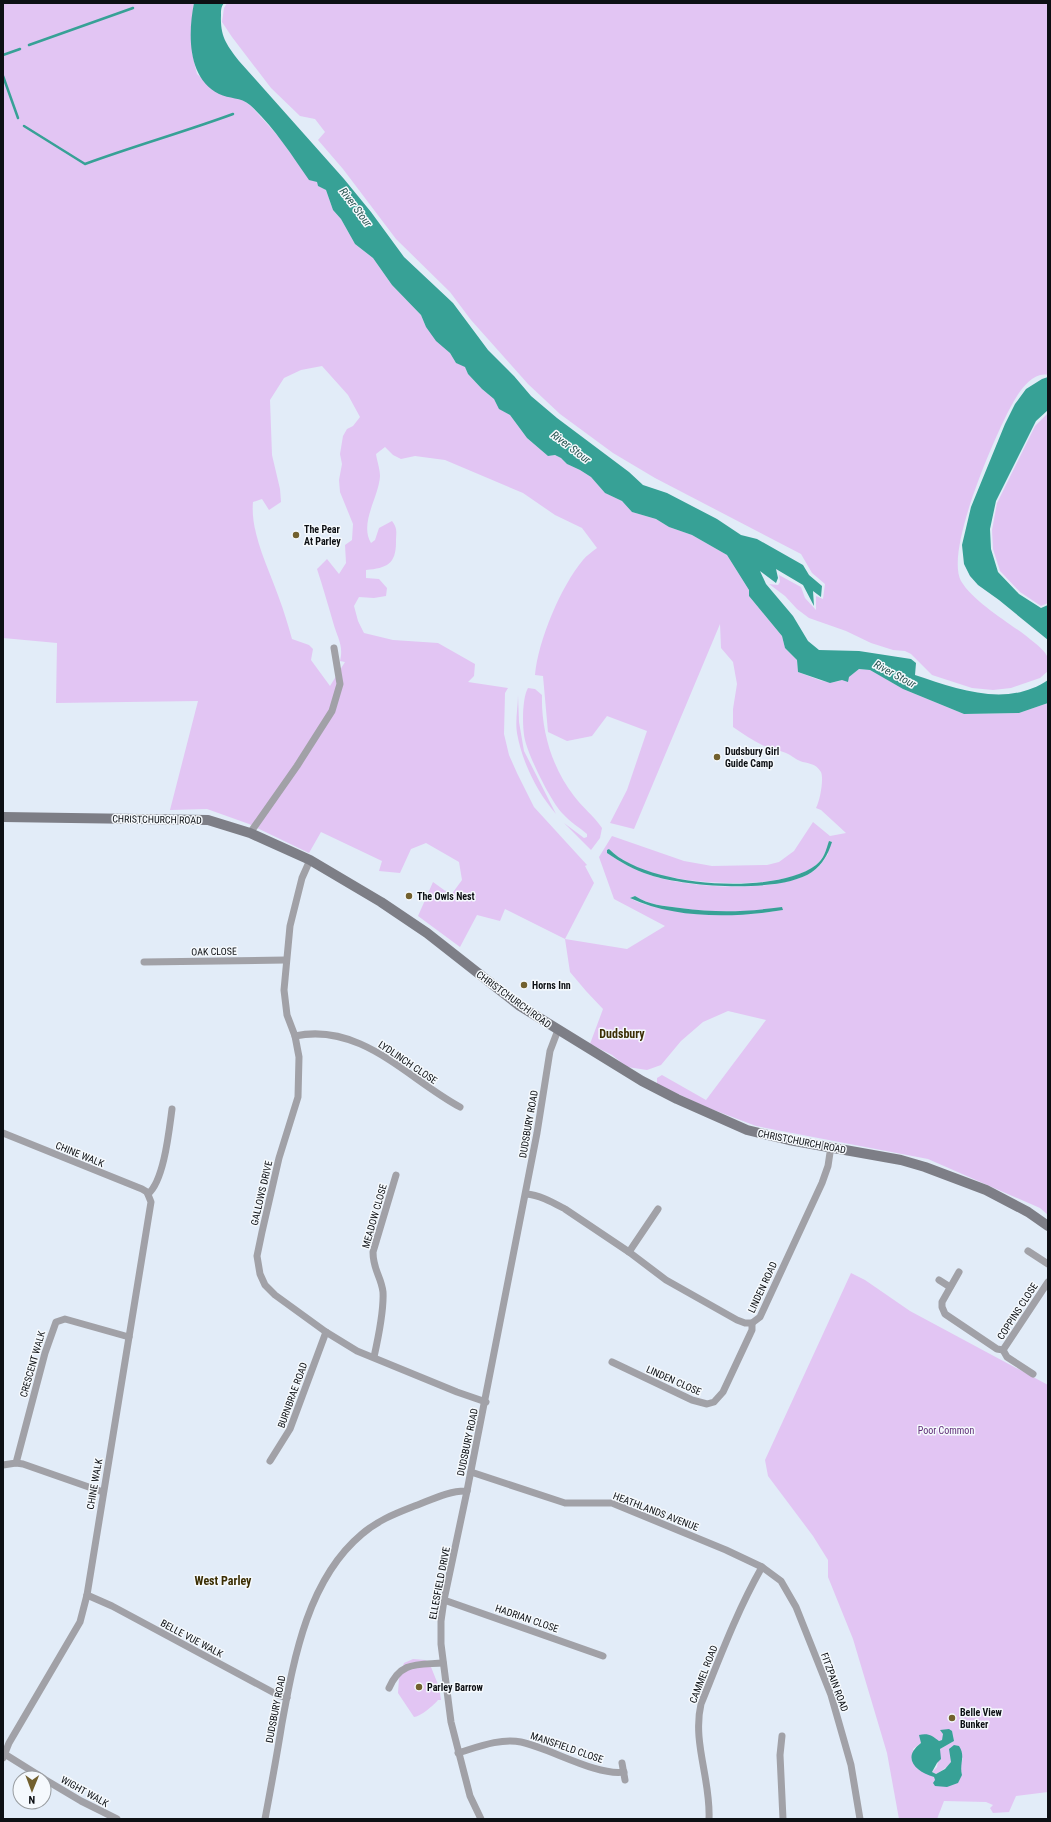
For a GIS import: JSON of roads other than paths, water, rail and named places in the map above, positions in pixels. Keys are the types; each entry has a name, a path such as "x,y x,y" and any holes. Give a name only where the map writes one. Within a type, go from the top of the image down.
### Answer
{"main road":[{"name":"CHRISTCHURCH ROAD","path":"3,816 208,820 250,833 310,860 427,933 520,1006 642,1081 677,1099 747,1130 789,1140 831,1146 901,1160 949,1175 990,1192 1028,1212 1048,1226"}],"street":[{"path":"250,833 297,766 332,711 340,684 334,648"},
{"name":"GALLOWS DRIVE","path":"310,860 302,878 290,926 284,990 287,1014 295,1036 299,1057 298,1096 280,1158 260,1240 258,1265 265,1286 275,1295 326,1332 357,1351 486,1402"},
{"name":"OAK CLOSE","path":"144,962 286,960"},
{"name":"DUDSBURY ROAD","path":"265,1819 287,1698 302,1632 309,1610 333,1567 344,1550 362,1534 386,1518 455,1492 467,1491 486,1402 526,1194 550,1052 558,1030"},
{"name":"LYDLINCH CLOSE","path":"295,1036 318,1034 346,1038 376,1050 446,1100 460,1107"},
{"path":"148,1194 154,1190 166,1150 172,1109"},
{"name":"CHINE WALK","path":"3,1133 142,1189 148,1194 151,1202 87,1595 80,1622 8,1743 3,1755"},
{"name":"LINDEN ROAD","path":"526,1194 547,1199 565,1209 629,1252 677,1287 737,1320 745,1323 752,1323 760,1317 819,1190 826,1174 831,1146"},
{"name":"MEADOW CLOSE","path":"374,1357 383,1294 381,1282 373,1263 373,1252 396,1175"},
{"path":"629,1252 658,1209"},
{"path":"1028,1252 1048,1264"},
{"name":"COPPINS CLOSE","path":"959,1272 942,1302 942,1307 945,1314 997,1349 1003,1350"},
{"path":"939,1280 950,1287"},
{"name":"COPPINS CLOSE","path":"1003,1350 1048,1282"},
{"name":"CRESCENT WALK","path":"16,1463 45,1353 56,1322 61,1319 65,1319 129,1337"},
{"name":"LINDEN CLOSE","path":"612,1362 692,1400 707,1404 714,1402 723,1392 752,1330 752,1323"},
{"name":"BURNBRAE ROAD","path":"270,1461 292,1425 326,1332"},
{"name":"COPPINS CLOSE","path":"1003,1350 1007,1357 1033,1374"},
{"path":"3,1465 16,1463 23,1464 103,1492"},
{"name":"HEATHLANDS AVENUE","path":"471,1472 565,1503 612,1503 719,1547 762,1567"},
{"name":"ELLESFIELD DRIVE","path":"467,1491 441,1621 443,1663 451,1722 470,1796 481,1819"},
{"name":"CAMMEL ROAD","path":"709,1819 709,1798 697,1728 698,1715 730,1628 744,1598 762,1567"},
{"name":"FITZPAIN ROAD","path":"762,1567 781,1581 796,1607 831,1695 851,1764 860,1819"},
{"name":"BELLE VUE WALK","path":"87,1595 112,1606 271,1692 287,1698"},
{"name":"HADRIAN CLOSE","path":"444,1600 603,1656"},
{"path":"389,1688 394,1677 399,1671 418,1665 443,1663"},
{"path":"782,1736 780,1755 783,1819"},
{"name":"MANSFIELD CLOSE","path":"458,1753 497,1742 521,1742 608,1772 624,1772"},
{"name":"WIGHT WALK","path":"3,1755 30,1770"},
{"path":"622,1763 625,1780"},
{"name":"WIGHT WALK","path":"52,1783 81,1801 117,1819"}],"water":[{"name":"River Stour","path":"194,3 224,3 221,12 223,35 239,61 344,179 371,212 404,257 453,303 488,350 514,376 531,396 557,418 629,472 643,485 667,493 717,519 741,535 757,539 803,565 809,575 822,586 821,597 813,591 814,606 803,585 776,569 778,578 776,583 760,571 766,584 793,616 808,641 819,650 859,651 911,659 916,663 915,675 948,686 982,693 1016,693 1032,688 1048,680 1048,703 1019,713 964,714 903,689 870,670 859,669 849,677 848,682 842,680 830,683 798,672 797,660 785,648 782,636 749,596 749,590 727,555 692,535 669,527 656,519 632,512 622,501 605,493 591,477 567,464 555,455 548,456 527,438 510,415 499,409 494,399 468,374 465,367 456,363 450,353 436,341 426,327 421,315 392,285 373,258 355,244 341,219 333,210 326,190 318,186 317,182 309,180 281,141 258,113 246,102 219,94 208,87 195,66 192,54 191,28"},
{"path":"1048,377 1048,410 1036,421 996,501 990,529 991,549 998,572 1019,594 1041,608 1048,605 1048,640 978,585 970,576 964,564 962,545 971,507 1005,424 1015,404 1026,389"},
{"path":"829,841 832,842 827,855 819,866 812,872 797,879 756,886 709,885 666,879 638,871 607,853 607,850 609,849 627,862 651,872 680,879 711,883 742,884 771,881 797,875 819,863"},
{"path":"635,896 657,905 694,910 731,911 782,907 783,910 764,913 705,915 666,910 647,905 630,898"},
{"path":"949,1729 952,1731 954,1741 940,1749 941,1759 932,1772 936,1774 945,1769 951,1762 949,1749 954,1745 959,1746 962,1753 962,1775 958,1783 947,1787 935,1786 933,1783 935,1780 934,1777 922,1772 913,1764 912,1754 921,1743 919,1735 930,1735 939,1741 942,1740 943,1734 940,1730"}],"waterway":[{"path":"29,45 133,8"},
{"path":"3,55 20,49"},
{"path":"3,76 18,118"},
{"path":"24,126 85,164 233,114"}],"place":[{"name":"The Pear At Parley","path":"296,535"},
{"name":"Dudsbury Girl Guide Camp","path":"717,757"},
{"name":"The Owls Nest","path":"409,896"},
{"name":"Horns Inn","path":"524,985"},
{"name":"Parley Barrow","path":"419,1687"},
{"name":"Belle View Bunker","path":"952,1718"}],"district":[{"name":"Dudsbury","path":"622,1034"},
{"name":"West Parley","path":"223,1581"}],"park label":[{"name":"Poor Common","path":"946,1430"}]}
